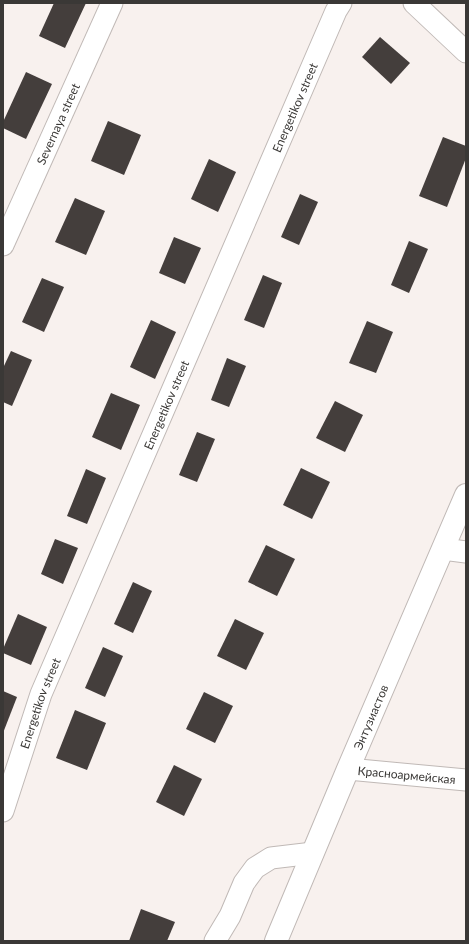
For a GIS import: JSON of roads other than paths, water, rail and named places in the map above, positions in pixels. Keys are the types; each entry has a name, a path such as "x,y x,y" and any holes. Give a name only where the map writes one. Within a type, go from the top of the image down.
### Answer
{"main road":[{"name":"Энтузиастов","path":"276,941 466,495"}],"street":[{"name":"Severnaya street","path":"3,245 112,3"},
{"name":"Energetikov street","path":"3,811 41,694 332,18 341,3"},
{"path":"414,3 466,52"},
{"path":"443,549 466,552"},
{"name":"Красноармейская","path":"348,769 466,780"},
{"path":"215,941 230,916 244,883 255,868 271,858 313,852"}]}
